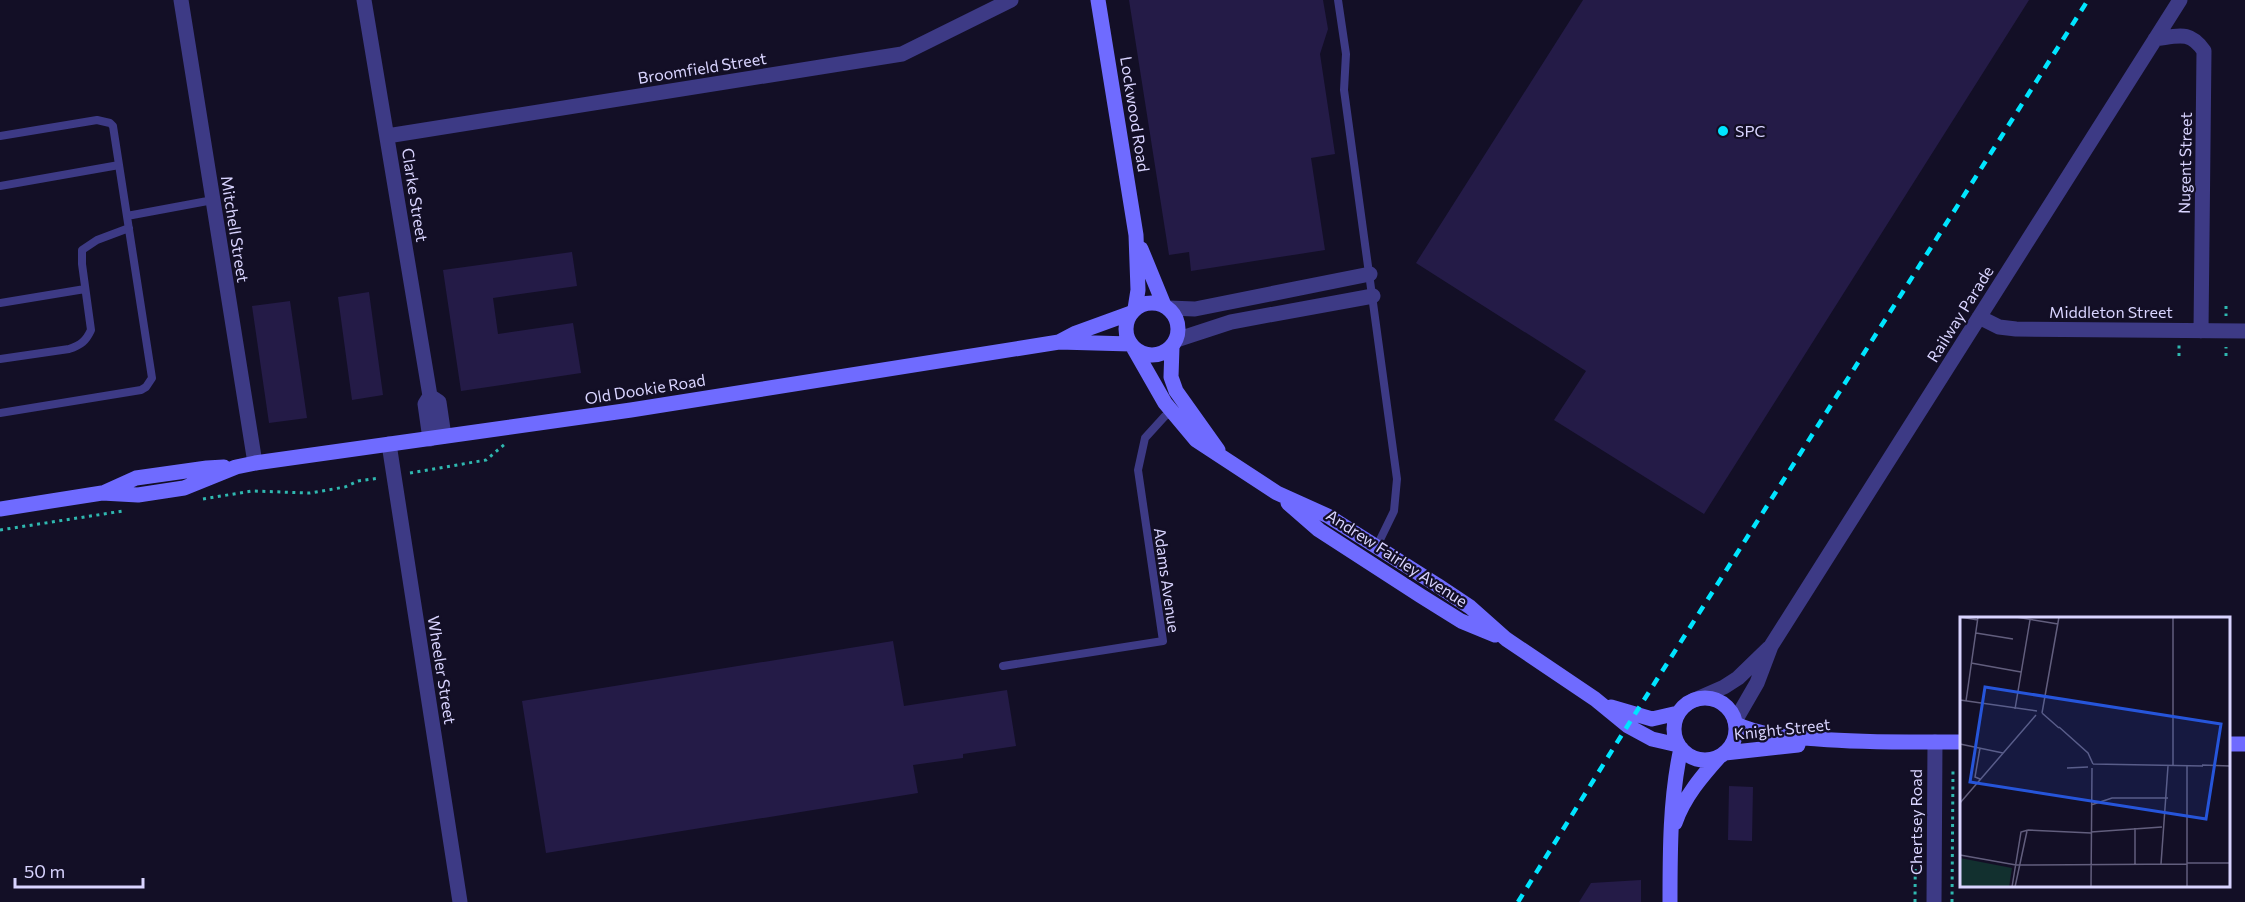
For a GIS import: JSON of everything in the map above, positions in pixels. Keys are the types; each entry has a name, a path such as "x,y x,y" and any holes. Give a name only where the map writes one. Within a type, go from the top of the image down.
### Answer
{"street":[{"name":"Mitchell Street","path":"181,0 255,463"},
{"name":"Clarke Street","path":"364,0 430,396 439,402 437,437"},
{"name":"Broomfield Street","path":"387,136 902,54 1011,0"},
{"name":"Lockwood Road","path":"1098,0 1136,235 1138,290 1133,311"},
{"name":"Railway Parade","path":"1736,722 1758,682 1771,646 2180,0"},
{"name":"Nugent Street","path":"2155,39 2186,36 2196,39 2204,51 2201,331"},
{"name":"Lockwood Road","path":"1136,235 1157,291 1166,306"},
{"path":"1370,274 1196,309 1146,303 1133,311 1126,325 1126,332 1132,346 1148,355 1165,352 1174,344 1231,322 1373,296"},
{"path":"1166,306 1175,314 1178,322 1179,331 1174,344"},
{"name":"Old Dookie Road","path":"1059,342 1133,311"},
{"name":"Middleton Street","path":"1979,317 1999,327 2016,329 2245,331"},
{"name":"Old Dookie Road","path":"0,509 102,493 136,478 207,468 236,467 527,425 1059,342 1132,346"},
{"name":"Andrew Fairley Avenue","path":"1174,344 1172,377 1176,391 1224,457"},
{"name":"Andrew Fairley Avenue","path":"1132,346 1165,403 1196,440 1277,493 1319,530 1421,596 1461,621 1506,639"},
{"name":"Wheeler Street","path":"389,444 460,902"},
{"name":"Andrew Fairley Avenue","path":"1277,493 1328,516 1437,585 1470,607 1506,639 1595,699 1636,730 1652,739 1679,746"},
{"path":"1369,562 1377,546"},
{"path":"1421,596 1437,585"},
{"name":"Railway Parade","path":"1692,701 1738,678 1771,646"},
{"path":"1670,849 1676,820 1685,802 1698,781 1734,740 1736,722 1726,705 1718,700 1709,698 1692,701 1678,713 1674,729 1679,746 1670,849 1670,902"},
{"name":"Andrew Fairley Avenue","path":"1595,699 1618,711 1652,719 1678,713"},
{"name":"Knight Street","path":"1736,722 1749,730 1785,737 1843,741 1960,742"},
{"name":"Knight Street","path":"1723,754 1843,741"},
{"name":"Chertsey Road","path":"1934,902 1935,742"},
{"path":"1679,746 1695,758 1703,760 1723,754"}],"lane":[{"path":"1338,0 1346,54 1344,90 1397,479 1394,511 1377,546"},
{"path":"0,136 103,121 113,126 152,378 141,390 0,413"},
{"path":"0,186 119,165"},
{"path":"127,216 213,200"},
{"path":"0,359 69,349 87,340 90,330 82,250 97,240 129,228"},
{"path":"0,303 85,289"},
{"name":"Adams Avenue","path":"1003,666 1163,641 1138,470 1145,438 1165,416 1173,413"}],"path":[{"path":"363,480 486,460 527,425"},
{"path":"1915,902 1916,767"},
{"path":"1952,902 1953,767"}],"building":[{"path":"1129,0 1323,0 1328,29 1320,54 1335,154 1311,158 1325,250 1191,271 1189,252 1169,255"},
{"name":"SPC","path":"1583,0 2029,0 1704,514 1554,420 1586,371 1416,263"},
{"path":"572,252 577,286 493,298 498,334 573,323 581,373 461,391 443,270"},
{"path":"369,292 383,395 352,400 338,297"},
{"path":"290,301 307,418 269,423 252,306"},
{"path":"893,641 904,706 1007,690 1016,746 963,754 963,758 913,765 918,793 546,853 522,701"},
{"path":"1729,786 1753,787 1752,841 1728,840"},
{"path":"1641,880 1641,902 1579,902 1591,883"}],"railway":[{"path":"1518,902 2088,0"}],"place":[{"name":"SPC","path":"1723,131"}]}
